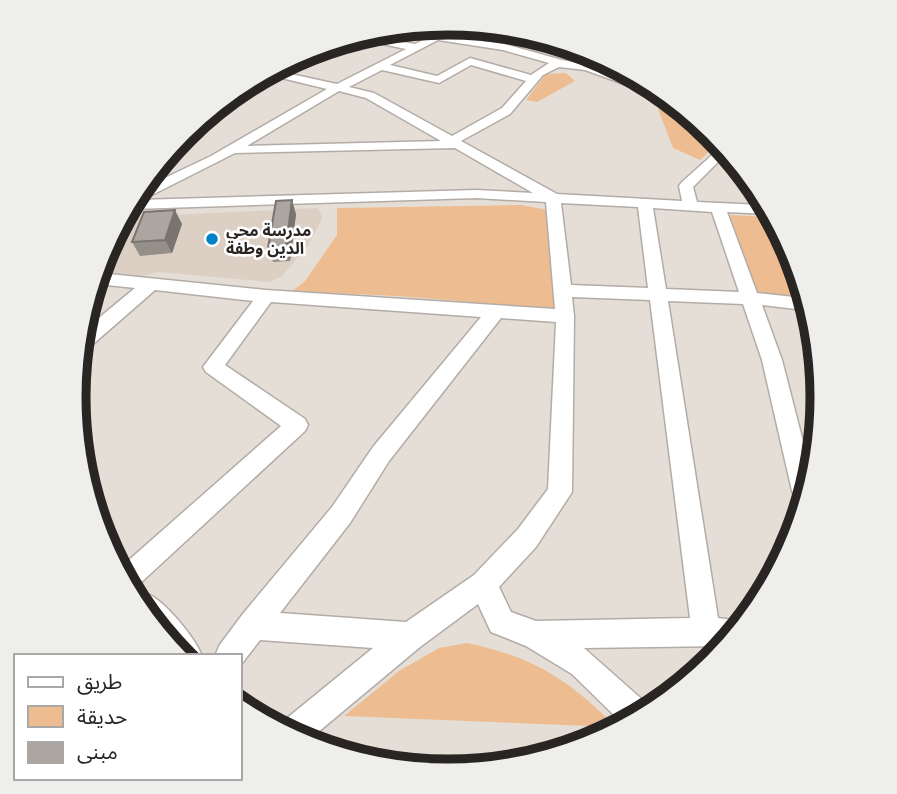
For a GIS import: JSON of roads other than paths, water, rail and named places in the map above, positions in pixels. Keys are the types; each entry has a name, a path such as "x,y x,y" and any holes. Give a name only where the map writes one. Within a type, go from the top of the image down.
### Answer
{"street":[{"path":"155,186 232,150 340,87 439,35"},
{"path":"436,37 504,47 621,78"},
{"path":"381,41 415,47"},
{"path":"380,66 439,79 470,61 531,79"},
{"path":"232,150 457,142 505,112 522,97 531,79 559,63"},
{"path":"588,70 594,66"},
{"path":"282,75 370,95 554,198"},
{"path":"691,206 686,186 718,155"},
{"path":"142,205 475,194 758,210"},
{"path":"300,727 410,637 484,584 527,538 561,492 565,316 554,198"},
{"path":"535,635 720,632 658,294 645,203"},
{"path":"718,208 772,360 801,479"},
{"path":"106,280 266,296 565,316"},
{"path":"92,335 149,286"},
{"path":"562,291 751,298 798,303"},
{"path":"133,574 297,425 213,367 266,296"},
{"path":"231,654 341,515 381,454 497,310"},
{"path":"484,584 501,622 535,635 582,664 631,710"},
{"path":"253,625 410,637"}],"place":[{"name":"مدرسة محي الدين وطفة","path":"212,239"}]}
